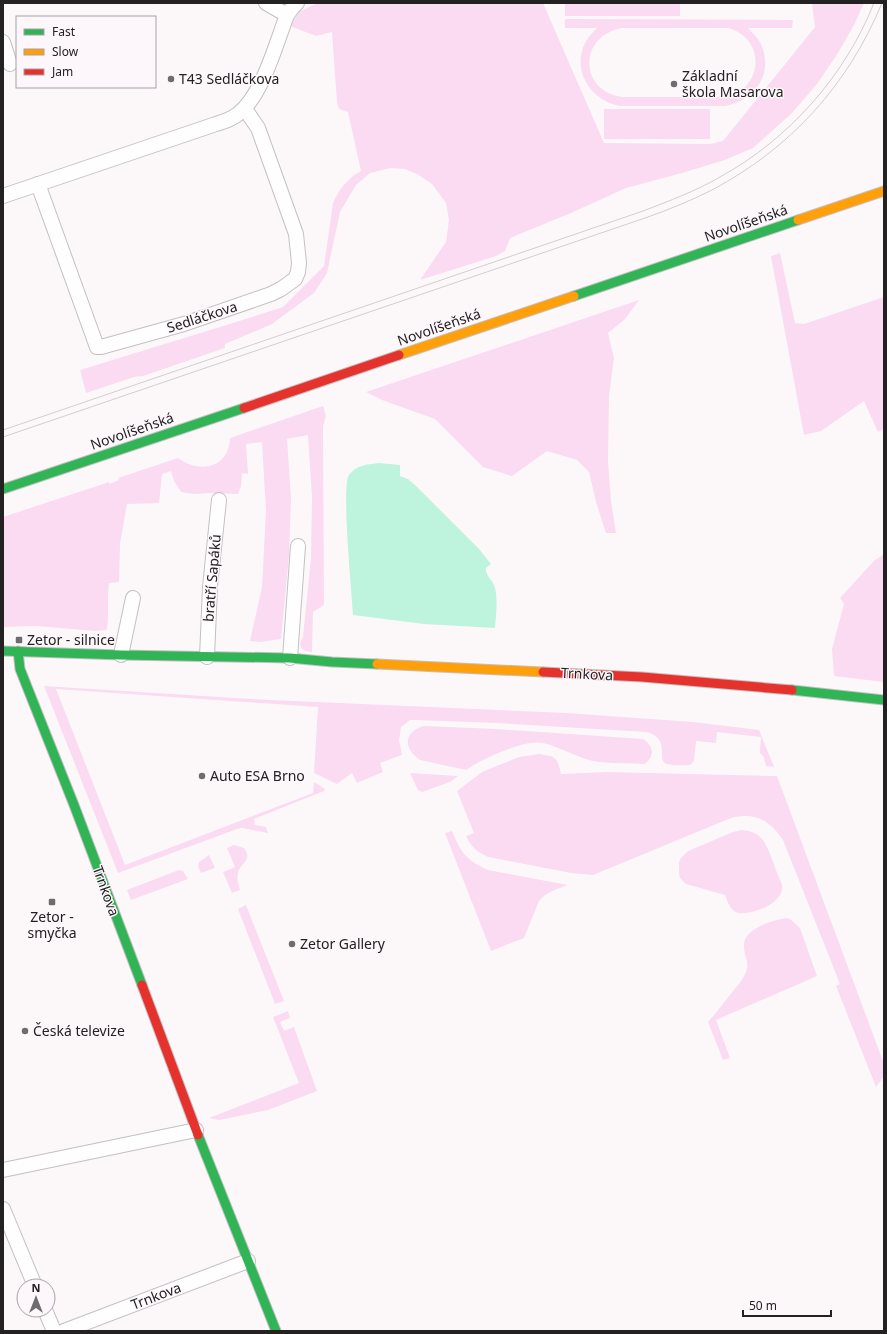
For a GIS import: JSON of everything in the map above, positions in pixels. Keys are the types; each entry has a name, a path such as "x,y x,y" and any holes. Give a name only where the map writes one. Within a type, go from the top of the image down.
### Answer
{"street":[{"path":"266,3 287,15"},
{"path":"3,196 232,118 244,109 259,88 287,15 292,7 297,3"},
{"path":"3,42 10,64"},
{"name":"Sedláčkova","path":"38,184 97,347 184,324 271,294 290,283 297,276 299,263 297,244 293,226 258,128 244,109"},
{"name":"Novolíšeňská","path":"3,490 884,191"},
{"name":"bratří Sapáků","path":"207,657 210,587 219,500"},
{"path":"290,658 298,546"},
{"path":"121,655 133,598"},
{"name":"Trnkova","path":"3,651 290,658 332,662 642,677 884,700"},
{"name":"Trnkova","path":"18,651 20,669 74,805 196,1130 276,1331"},
{"path":"3,1170 196,1130"},
{"path":"3,1209 32,1278"},
{"name":"Trnkova","path":"64,1331 248,1261"},
{"path":"48,1318 54,1331"}],"shaded area":[{"path":"317,3 543,3 604,143 710,144 723,141 815,27 812,3 864,3 854,25 838,53 817,84 792,113 753,148 725,160 626,188 510,238 505,251 496,256 420,280 446,242 449,220 446,203 432,184 417,174 405,169 391,168 370,173 356,185 340,212 327,273 314,293 272,324 225,344 225,348 143,376 134,377 86,393 80,370 283,307 324,266 333,203 344,184 361,171 348,112 339,109 337,102 332,32 316,36 290,26 299,12"},
{"path":"565,3 680,3 680,16 565,16"},
{"path":"565,19 793,20 792,28 748,28 760,42 764,53 764,74 754,91 746,98 725,106 621,106 611,103 593,92 587,84 581,64 581,54 585,43 597,28 565,28","holes":["622,28 728,28 740,33 749,42 754,52 756,63 748,84 739,92 726,97 622,97 608,93 598,85 592,75 589,63 591,52 597,41 608,33"]},
{"path":"604,109 710,109 710,139 604,139"},
{"path":"780,253 795,323 804,324 884,297 884,429 878,432 864,401 821,431 804,435 771,256"},
{"path":"639,300 625,319 608,333 614,358 609,396 608,461 611,501 616,533 606,533 596,502 589,472 577,460 547,451 512,476 483,467 435,419 382,400 366,392"},
{"path":"323,406 326,416 323,426 324,605 313,612 312,652 305,651 301,648 300,643 303,637 311,558 312,497 308,435 287,439 291,498 289,555 281,639 260,642 250,641 262,587 266,511 262,442 246,444 248,474 242,473 241,486 238,494 194,494 181,492 174,481 171,471 162,474 159,503 127,504 120,544 119,582 109,583 107,630 95,631 36,626 3,627 3,517 109,482 109,484 119,480 118,478 178,458 195,466 204,467 212,465 219,462 225,456 230,438"},
{"path":"379,463 400,465 400,476 408,479 416,486 479,549 491,564 486,568 486,571 494,585 496,593 495,628 424,624 353,615 346,518 347,483 349,475 355,469"},
{"path":"884,554 884,682 834,676 832,649 844,604 840,598 874,561"},
{"path":"44,686 251,699 566,713 693,722 759,730 774,767 766,766 764,757 760,753 761,737 717,732 716,743 696,741 694,761 690,765 676,765 667,764 664,762 662,759 662,750 659,740 655,735 647,732 496,723 410,720 401,727 399,740 402,755 380,763 383,772 357,783 352,773 337,784 314,773 318,707 56,689 125,865 313,793 314,782 325,789 324,791 254,819 255,825 266,827 268,833 242,828 237,829 118,873"},
{"path":"424,726 496,729 643,739 651,748 652,754 645,764 599,762 543,743 535,743 525,744 503,751 466,770 420,760 414,755 408,746 409,736 412,732"},
{"path":"539,754 553,757 557,761 561,774 607,772 777,776 884,1064 884,1076 876,1087 836,986 840,984 783,840 773,827 761,819 747,816 731,818 593,875 571,873 488,857 475,849 470,844 466,836 474,833 457,791 482,772 519,757"},
{"path":"410,773 458,776 450,782 422,792 418,790"},
{"path":"742,830 754,833 763,840 770,853 782,886 781,893 771,904 746,913 734,911 729,905 725,895 686,884 680,878 679,873 679,862 688,851 733,832"},
{"path":"452,831 458,845 465,855 474,863 488,870 568,885 548,893 539,901 524,938 491,951 445,833"},
{"path":"234,845 244,848 247,857 238,873 240,890 232,893 223,872 235,867 227,848"},
{"path":"209,855 215,868 201,873 198,866 199,862"},
{"path":"179,870 183,871 188,879 131,900 127,890"},
{"path":"246,905 284,1001 275,1004 238,909"},
{"path":"786,918 790,919 800,928 817,976 716,1020 730,1058 723,1060 708,1022 743,978 747,967 744,944 749,933 767,923"},
{"path":"288,1011 290,1018 280,1022 284,1031 294,1027 317,1091 268,1110 219,1120 209,1118 299,1083 273,1017"}],"tram line":[{"path":"3,430 643,211 702,187 745,162 769,144 812,103 831,80 847,56 862,30 874,3"},
{"path":"3,437 645,218 712,190 741,173 767,155 792,134 814,112 852,61 868,33 882,3"}],"traffic: fast":[{"path":"574,296 798,220"},
{"path":"3,489 244,408"},
{"path":"3,651 290,658 377,664"},
{"path":"18,651 20,669 74,805 142,985"},
{"path":"792,690 884,700"},
{"path":"198,1135 276,1331"}],"traffic: slow":[{"path":"798,220 884,191"},
{"path":"399,355 574,296"},
{"path":"377,664 543,672"}],"traffic: jam":[{"path":"244,408 399,355"},
{"path":"543,672 642,677 792,690"},
{"path":"142,985 198,1135"}],"place":[{"name":"T43 Sedláčkova","path":"171,79"},
{"name":"Základní škola Masarova","path":"674,84"},
{"name":"Zetor - silnice","path":"19,640"},
{"name":"Auto ESA Brno","path":"202,776"},
{"name":"Zetor - smyčka","path":"52,902"},
{"name":"Zetor Gallery","path":"292,944"},
{"name":"Česká televize","path":"25,1031"}]}
